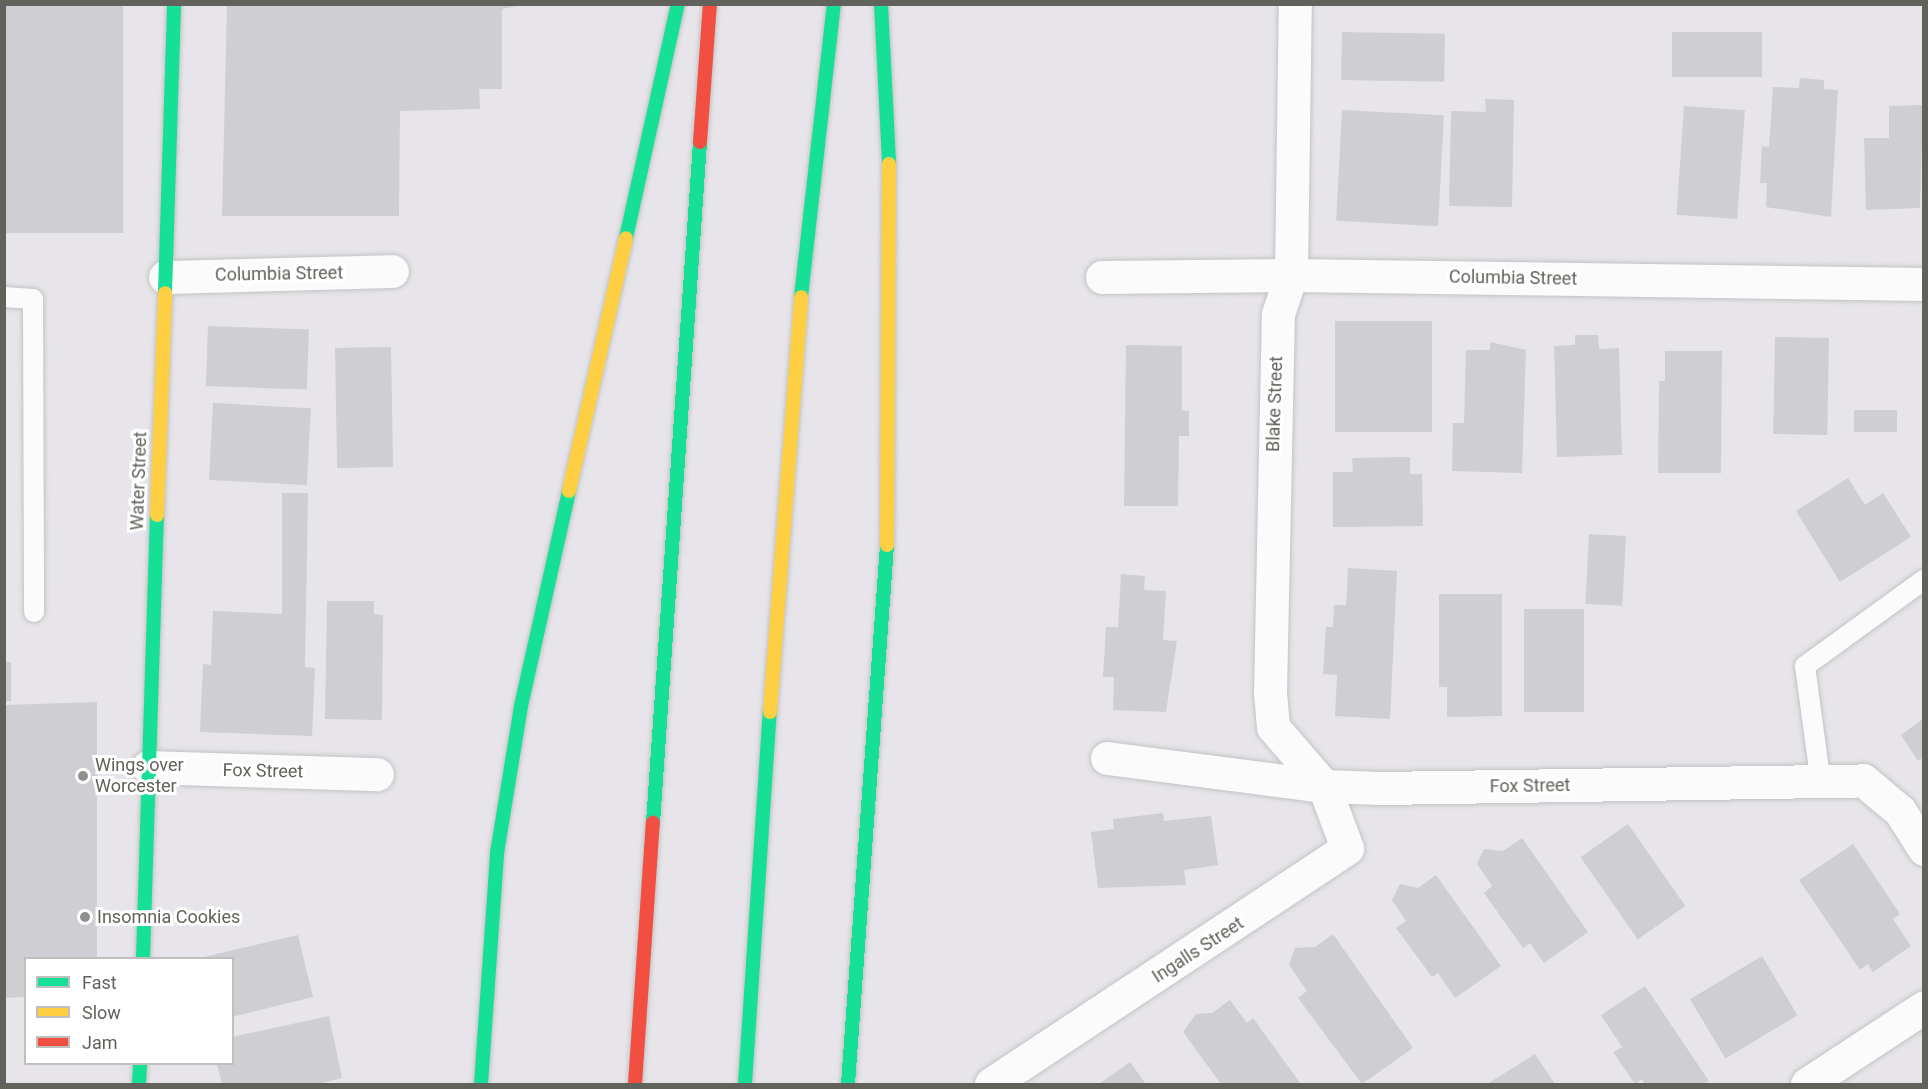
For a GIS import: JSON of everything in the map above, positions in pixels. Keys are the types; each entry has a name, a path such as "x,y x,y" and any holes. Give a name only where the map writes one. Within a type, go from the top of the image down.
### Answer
{"main road":[{"name":"Water Street","path":"143,957 174,4"},
{"path":"481,1084 497,853 523,695 678,4"},
{"path":"635,1084 710,4"},
{"path":"745,1084 792,380 834,4"},
{"path":"848,1084 890,501 891,209 881,4"},
{"path":"139,1084 140,1065"}],"street":[{"name":"Blake Street","path":"1295,4 1291,275 1278,314 1270,692 1273,727 1324,786"},
{"name":"Columbia Street","path":"165,277 392,271"},
{"name":"Columbia Street","path":"1102,277 1291,275 1923,284"},
{"name":"Fox Street","path":"1107,758 1324,786 1820,777 1863,780 1900,812 1923,849"},
{"name":"Fox Street","path":"148,767 377,774"},
{"name":"Ingalls Street","path":"991,1084 1347,848 1324,786"},
{"path":"1807,1084 1923,1007"}],"lane":[{"path":"4,297 33,299 34,612"},
{"path":"1820,777 1805,666 1923,580"}],"building":[{"path":"4,4 123,4 123,233 4,233"},
{"path":"227,4 528,4 502,9 502,89 479,89 480,109 400,111 399,216 222,216"},
{"path":"1342,32 1445,34 1444,82 1341,80"},
{"path":"1672,32 1762,32 1762,77 1672,77"},
{"path":"1800,78 1824,80 1824,89 1838,90 1831,217 1766,207 1767,183 1760,183 1762,146 1769,147 1773,87 1799,88"},
{"path":"1485,99 1514,100 1512,207 1449,206 1451,111 1486,112"},
{"path":"1923,105 1920,208 1866,210 1864,138 1889,138 1889,106"},
{"path":"1684,106 1745,110 1737,219 1676,215"},
{"path":"1342,110 1444,115 1438,226 1336,221"},
{"path":"1335,321 1432,321 1432,432 1335,432"},
{"path":"208,326 309,330 307,389 206,386"},
{"path":"1575,335 1598,335 1599,349 1619,348 1622,455 1557,457 1554,346 1575,345"},
{"path":"1775,337 1829,338 1827,435 1773,434"},
{"path":"1490,342 1526,350 1522,473 1452,471 1453,423 1464,423 1466,350 1490,350"},
{"path":"1126,345 1182,346 1182,410 1189,411 1189,436 1179,436 1178,506 1124,506"},
{"path":"391,347 393,467 337,468 335,348"},
{"path":"1665,351 1722,351 1721,473 1658,473 1659,381 1665,381"},
{"path":"213,403 311,408 307,485 209,480"},
{"path":"1854,410 1897,410 1897,432 1854,432"},
{"path":"1410,457 1410,474 1422,474 1423,526 1333,527 1333,472 1353,472 1352,458"},
{"path":"1848,478 1865,505 1883,493 1911,537 1840,582 1796,511"},
{"path":"282,493 308,493 305,667 315,668 312,736 200,732 203,664 211,665 213,611 282,614"},
{"path":"1589,534 1626,536 1622,606 1585,604"},
{"path":"1348,568 1397,571 1390,719 1335,716 1337,675 1323,674 1326,627 1333,627 1334,605 1346,605"},
{"path":"1121,574 1145,576 1144,590 1166,591 1163,640 1177,641 1166,712 1113,710 1114,677 1103,677 1106,627 1118,627"},
{"path":"1439,594 1502,594 1502,716 1447,717 1447,687 1439,687"},
{"path":"327,601 374,601 374,614 383,615 382,720 325,719"},
{"path":"1524,609 1584,609 1584,712 1524,712"},
{"path":"4,662 11,662 11,701 4,701"},
{"path":"97,702 97,957 24,957 24,997 4,998 4,705"},
{"path":"1923,719 1923,758 1918,761 1901,735"},
{"path":"1163,813 1164,821 1211,816 1218,865 1184,870 1186,885 1098,888 1091,832 1114,829 1113,819"},
{"path":"1628,824 1685,906 1638,939 1580,857"},
{"path":"1522,838 1588,932 1544,963 1530,943 1523,948 1484,893 1492,886 1477,864 1484,849 1503,851"},
{"path":"1853,844 1900,914 1893,919 1911,946 1873,972 1868,964 1860,970 1799,880"},
{"path":"1436,875 1501,966 1455,998 1438,973 1432,977 1396,928 1406,921 1392,900 1400,884 1418,888"},
{"path":"1333,934 1413,1048 1362,1084 1298,998 1307,991 1289,965 1295,948 1315,947"},
{"path":"298,935 313,997 234,1017 234,957 204,957"},
{"path":"1762,956 1798,1015 1726,1058 1690,999"},
{"path":"1645,986 1709,1081 1703,1084 1645,1084 1642,1079 1635,1084 1613,1052 1622,1047 1601,1015"},
{"path":"1230,1000 1247,1023 1253,1018 1301,1084 1221,1084 1183,1032 1196,1014 1212,1013"},
{"path":"329,1016 342,1078 319,1084 222,1084 217,1065 234,1065 234,1037"},
{"path":"1535,1054 1555,1084 1487,1084"},
{"path":"1130,1062 1146,1084 1099,1084"}],"traffic: fast":[{"path":"165,293 174,4"},
{"path":"626,238 678,4"},
{"path":"801,297 834,4"},
{"path":"881,4 889,164"},
{"path":"653,823 700,142"},
{"path":"481,1084 497,853 521,706 569,491"},
{"path":"143,957 157,515"},
{"path":"848,1084 887,545"},
{"path":"745,1084 770,712"},
{"path":"139,1084 140,1065"}],"traffic: slow":[{"path":"887,545 889,164"},
{"path":"569,491 626,238"},
{"path":"157,515 165,293"},
{"path":"770,712 801,297"}],"traffic: jam":[{"path":"700,142 710,4"},
{"path":"635,1084 653,823"}],"place":[{"name":"Wings over Worcester","path":"83,776"},
{"name":"Insomnia Cookies","path":"85,917"}]}
